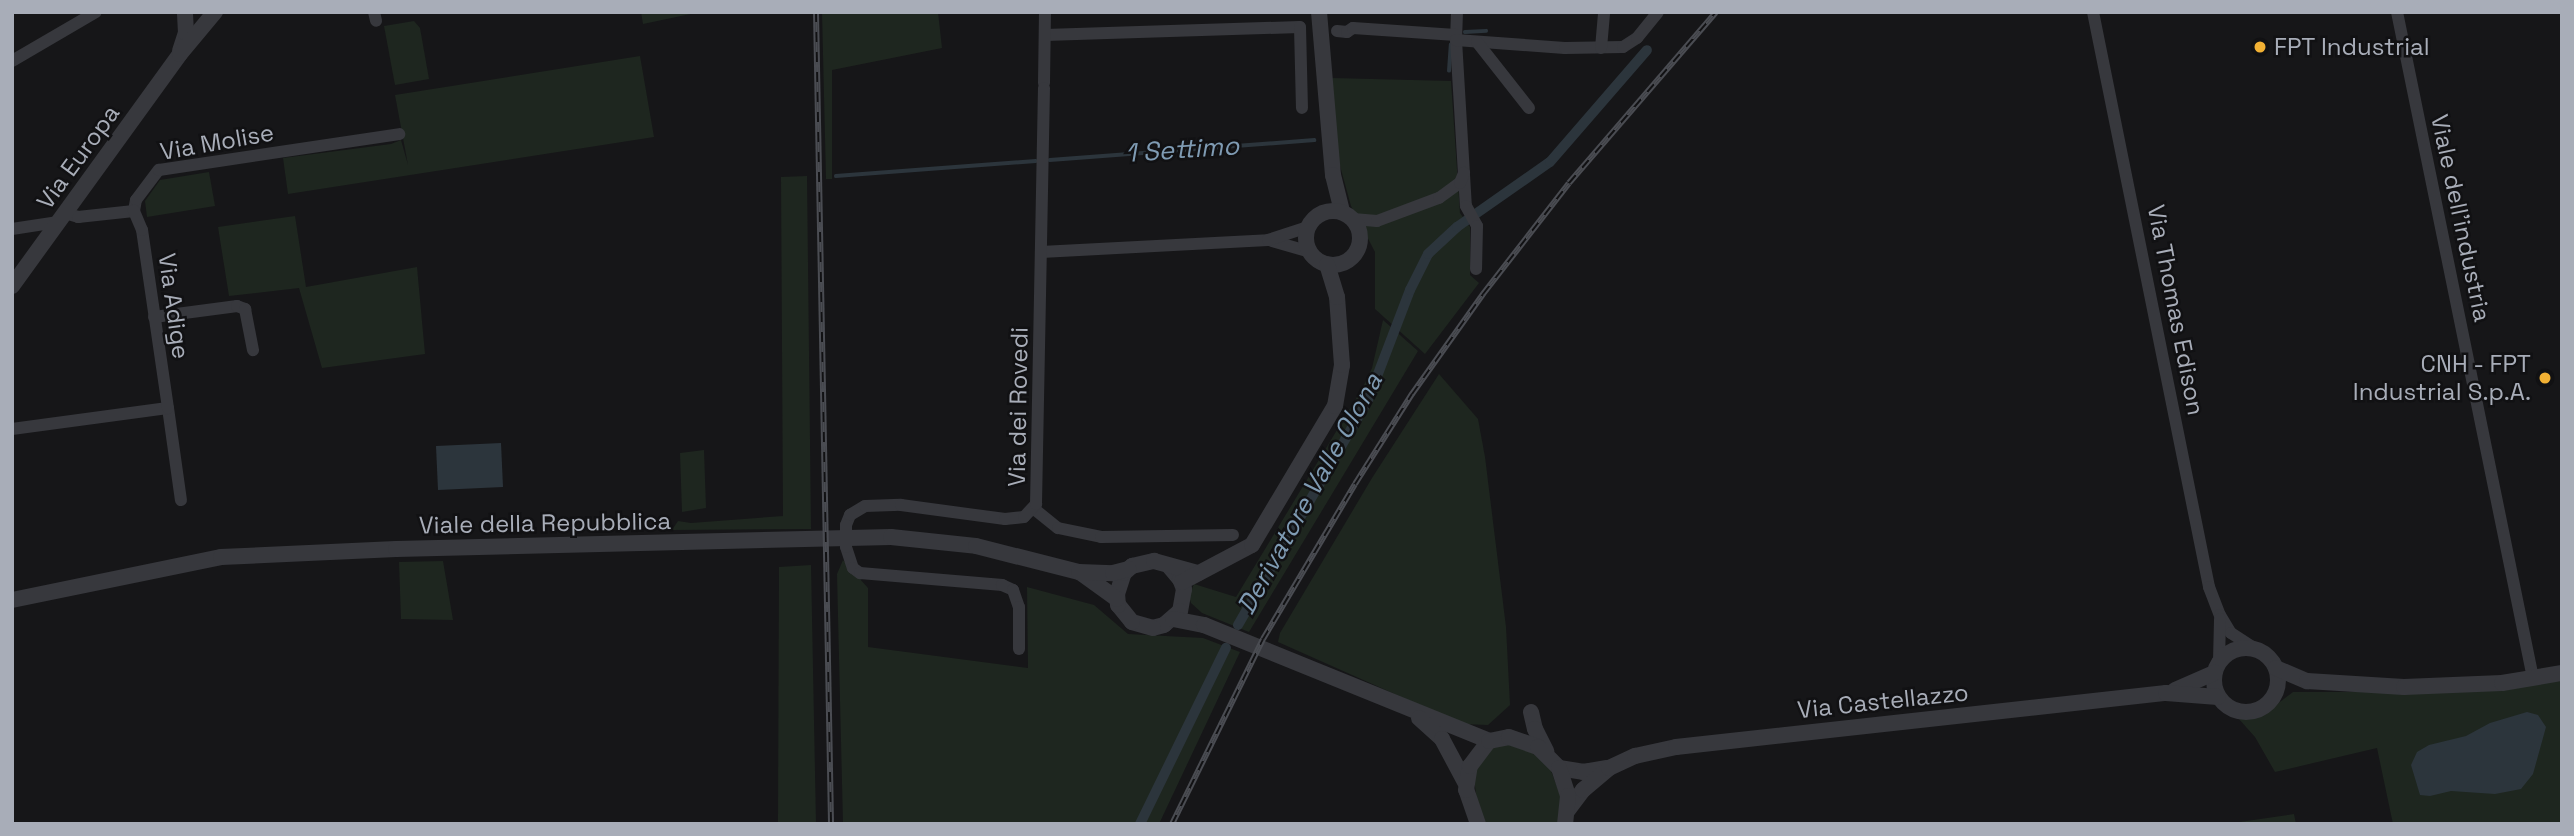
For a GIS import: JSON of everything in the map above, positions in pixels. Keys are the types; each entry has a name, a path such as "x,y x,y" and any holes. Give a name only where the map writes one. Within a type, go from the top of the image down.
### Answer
{"street":[{"path":"12,61 96,12"},
{"name":"Via Europa","path":"180,54 186,33 185,12"},
{"name":"Via Europa","path":"12,286 180,54 215,12"},
{"name":"Via dei Rovedi","path":"1019,649 1019,607 1013,590 1002,585 860,573 853,568 846,547 846,525 850,515 865,506 901,505 1005,520 1024,517 1033,508 1038,495 1045,12"},
{"path":"1319,12 1334,175 1348,215 1361,237 1354,256 1346,262 1327,265"},
{"path":"1457,12 1456,38 1466,206 1473,217 1476,269"},
{"path":"1601,48 1604,12"},
{"path":"1337,31 1347,32 1353,28 1478,42 1601,48 1630,44 1658,12"},
{"name":"Via Thomas Edison","path":"2093,12 2207,574 2220,615 2222,632 2216,667"},
{"name":"Viale dell'industria","path":"2397,12 2533,678"},
{"path":"1045,35 1300,27 1302,108"},
{"path":"1478,42 1529,108"},
{"name":"Via Molise","path":"134,211 136,200 159,170 399,134"},
{"path":"1324,212 1377,220 1439,198 1460,183 1465,172"},
{"path":"1041,252 1268,240 1308,228 1324,212 1334,175"},
{"path":"12,229 62,218 134,211"},
{"name":"Via Adige","path":"134,211 142,230 181,500"},
{"path":"1308,228 1306,240 1310,252"},
{"path":"1182,582 1252,545 1335,405 1342,365 1337,297 1327,265 1298,246 1268,240"},
{"path":"1337,297 1346,262"},
{"path":"154,317 237,306 245,309 253,350"},
{"path":"12,429 168,408"},
{"path":"1033,508 1058,528 1101,537 1233,535"},
{"name":"Viale della Repubblica","path":"12,600 221,557 396,549 891,537 976,546 1079,572 1113,573 1128,569"},
{"path":"1198,573 1154,561 1143,562 1128,569 1119,583 1117,598 1124,615 1142,627 1153,628 1173,619 1204,625 1412,712 1489,741 1517,738 1538,747 1555,763"},
{"path":"1169,566 1182,582 1183,600 1173,619"},
{"name":"Viale della Repubblica","path":"1079,572 1117,598"},
{"path":"1183,600 1204,625"},
{"name":"Via Thomas Edison","path":"2220,615 2231,633 2254,648"},
{"path":"2166,693 2216,667 2235,649 2254,648 2267,656 2276,668 2297,679 2323,683 2451,686 2562,673"},
{"path":"2216,667 2218,697"},
{"path":"2271,700 2278,685 2276,668"},
{"path":"2166,693 2218,697 2229,708 2244,712 2259,709 2298,687 2323,683"},
{"name":"Via Castellazzo","path":"1566,817 1583,790 1609,768 1635,756 1676,747 2166,693"},
{"path":"1412,712 1442,739 1465,782 1469,805 1478,824"},
{"path":"1531,712 1540,742 1555,763 1567,796 1566,817"},
{"path":"1465,782 1476,756 1489,741"},
{"name":"Via Castellazzo","path":"1555,763 1583,772 1609,768"},
{"path":"1466,824 1469,805"}],"shaded area":[{"path":"641,12 700,12 643,24"},
{"path":"822,12 938,12 942,48 832,70 832,179 826,179"},
{"path":"414,21 420,28 429,79 395,85 384,26"},
{"path":"640,56 654,137 288,194 283,158 391,144 401,140 408,165 395,95"},
{"path":"1332,78 1451,81 1460,213 1470,227 1470,275 1479,283 1425,354 1375,309 1375,252 1351,206 1336,151"},
{"path":"209,172 215,206 147,217 145,201 160,180"},
{"path":"807,176 811,529 672,530 678,521 691,523 783,516 781,177"},
{"path":"295,216 306,287 417,267 425,354 322,368 299,288 229,296 218,227"},
{"path":"1383,320 1418,351 1249,632 1202,613 1191,603 1189,596 1194,584 1236,597 1363,387 1372,368"},
{"path":"1439,374 1478,419 1485,457 1506,627 1510,705 1488,725 1462,724 1278,642 1280,633 1372,478"},
{"path":"501,443 503,487 438,490 436,446"},
{"path":"704,450 706,508 682,512 680,453"},
{"path":"843,560 868,588 868,647 1028,668 1027,587 1094,605 1128,634 1203,638 1240,652 1159,824 843,824 837,574"},
{"path":"443,561 453,620 401,619 399,562"},
{"path":"811,565 816,824 778,824 779,567"},
{"path":"2562,681 2562,824 2393,824 2377,748 2275,772 2255,737 2238,718 2263,715 2293,692 2456,692"},
{"path":"2527,712 2538,715 2546,727 2533,774 2521,789 2495,794 2451,791 2430,796 2420,795 2411,765 2417,752 2429,745 2466,736 2490,723"},
{"path":"1508,744 1527,748 1550,768 1562,800 1558,824 1486,824 1478,808 1474,779 1480,760 1495,746"},
{"path":"2294,814 2296,824 2226,824 2281,816"}],"waterway":[{"name":"1 Settimo","path":"1465,32 1486,31"},
{"name":"1 Settimo","path":"1449,71 1451,45"},
{"name":"Derivatore Valle Olona","path":"1238,625 1368,400 1410,290 1428,254 1457,227 1550,162 1647,50"},
{"name":"1 Settimo","path":"1050,160 1314,140"},
{"name":"1 Settimo","path":"836,176 1035,161"},
{"name":"Derivatore Valle Olona","path":"1140,824 1226,648"}],"railway":[{"path":"816,12 831,824"},
{"path":"1172,824 1263,639 1412,394 1483,294 1569,183 1716,12"}],"place":[{"name":"FPT Industrial","path":"2260,47"},
{"name":"CNH - FPT Industrial S.p.A.","path":"2545,378"}]}
